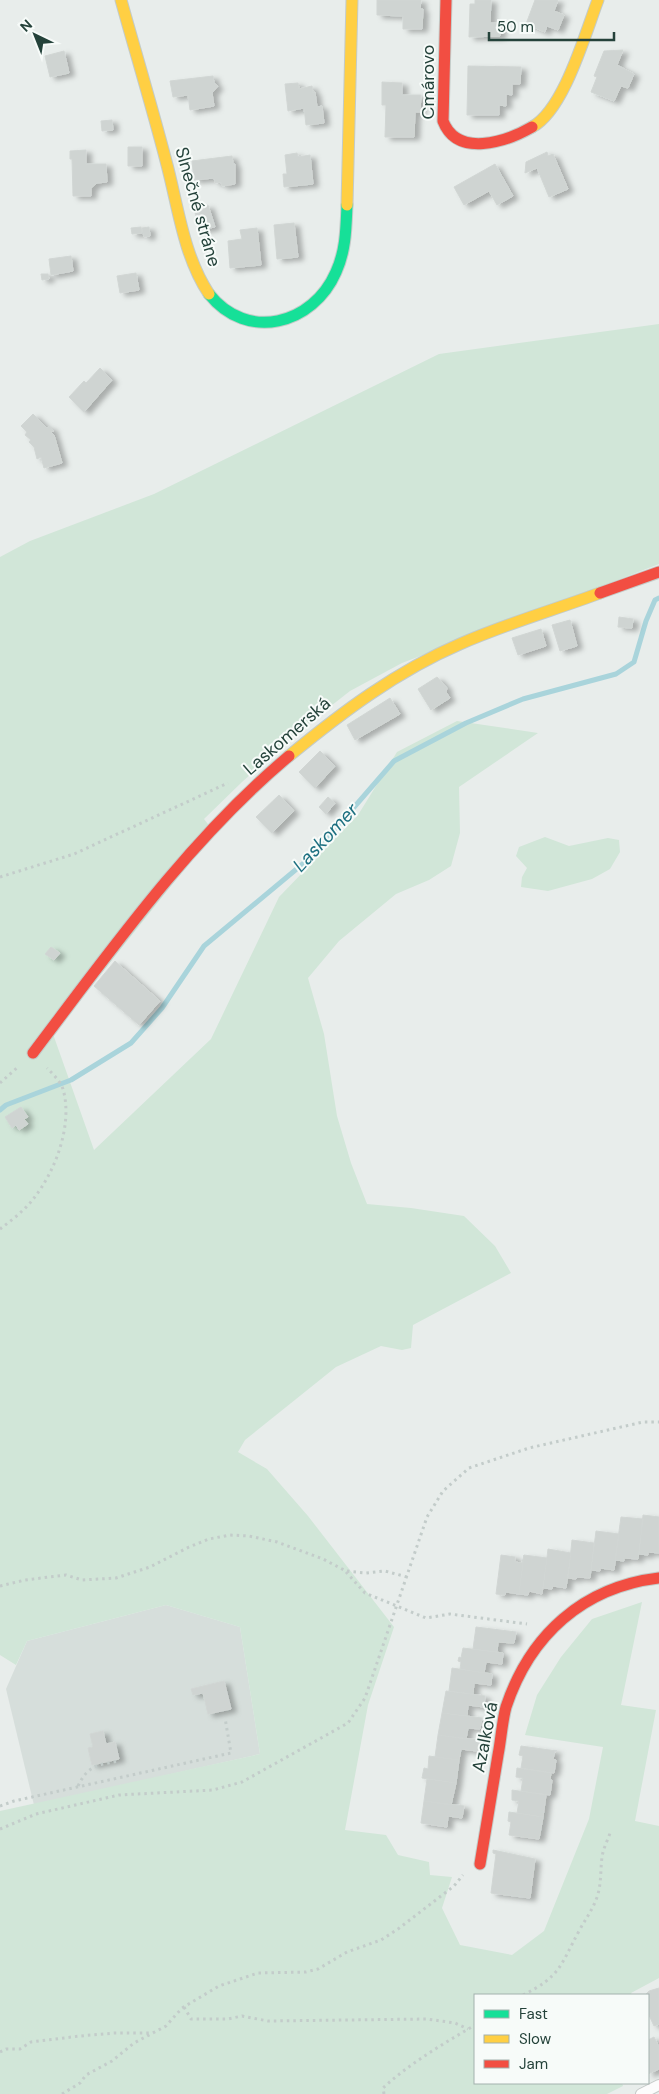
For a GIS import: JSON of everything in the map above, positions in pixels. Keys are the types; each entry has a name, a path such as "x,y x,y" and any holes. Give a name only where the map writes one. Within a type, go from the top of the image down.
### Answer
{"street":[{"name":"Slnečné stráne","path":"121,0 159,133 193,266 210,297 237,317 254,323 271,324 290,319 306,309 321,296 334,279 342,259 346,236 352,0"},
{"name":"Cmárovo","path":"446,0 443,121 446,129 456,138 465,143 476,145 521,132 542,121 556,103 598,0"},
{"name":"Laskomerská","path":"33,1054 157,892 191,852 272,771 333,718 360,698 439,653 659,572"},
{"name":"Azalková","path":"480,1864 506,1708 525,1662 552,1627 592,1598 643,1580 659,1578"}],"lane":[{"path":"641,2094 657,2088"}],"path":[{"path":"0,876 74,854 234,780"},
{"path":"0,1229 34,1198 52,1169 62,1140 66,1114 62,1088 49,1070"},
{"path":"0,1829 36,1814 119,1795 213,1790 242,1782 348,1723 365,1698 427,1517 443,1491 469,1468 529,1448 643,1422 659,1422"},
{"path":"0,1586 25,1580 66,1575 82,1580 116,1578 150,1567 209,1539 230,1535 249,1536 277,1542 324,1559 346,1571 365,1592 426,1618 450,1614 552,1627"},
{"path":"346,1571 366,1573 385,1571 407,1577"},
{"path":"0,1806 14,1801 231,1753 225,1718"},
{"path":"78,1787 81,1779 93,1766 119,1760"},
{"path":"525,1994 542,1985 560,1969 594,1907 602,1871 603,1853 611,1830"},
{"path":"62,2094 80,2083 86,2075 112,2061 134,2042 166,2026 176,2013 219,1986 246,1975 272,1972 306,1972 318,1969 347,1952 381,1940 454,1886 466,1871 480,1864"},
{"path":"184,2007 191,2019 199,2021 242,2016 268,2020 427,2019 456,2023 468,2030"},
{"path":"384,2094 383,2088 403,2071 474,2026"},
{"path":"0,2052 6,2049 20,2049 31,2042 72,2037 115,2033 152,2034"}],"shaded area":[{"path":"166,1605 240,1627 260,1754 34,1805 6,1689 27,1641"}],"green space":[{"path":"659,324 659,564 402,663 350,691 299,731 204,819 214,832 53,1034 94,1150 211,1039 279,897 358,815 397,752 457,721 538,733 459,787 460,833 451,866 429,880 396,894 339,941 308,978 324,1034 337,1116 351,1163 367,1204 464,1216 495,1246 511,1273 413,1325 411,1348 402,1350 381,1346 336,1367 245,1440 238,1452 267,1469 308,1516 394,1627 368,1705 345,1830 386,1835 398,1855 429,1862 430,1875 452,1877 442,1908 460,1945 512,1955 544,1931 589,1819 603,1747 525,1735 537,1695 561,1657 592,1619 642,1602 621,1705 656,1710 635,1821 659,1826 659,1978 632,1994 474,1994 474,2084 622,2084 623,2086 607,2094 0,2094 0,1811 260,1754 240,1627 166,1605 27,1641 16,1665 0,1655 0,557 30,541 154,494 439,354"},
{"path":"545,837 569,846 608,838 619,840 620,852 610,869 592,879 548,891 521,887 522,877 527,868 516,856 519,847"}],"building":[{"path":"377,0 421,0 420,9 423,9 422,29 403,29 403,16 377,15"},
{"path":"475,0 491,0 490,23 501,23 500,36 469,37 470,4 475,4"},
{"path":"535,0 558,0 554,11 564,15 558,30 547,26 545,32 526,24"},
{"path":"623,50 617,65 634,74 628,88 621,86 614,101 591,92 597,77 594,76 604,51"},
{"path":"64,51 69,73 50,77 45,56"},
{"path":"468,66 521,67 520,84 512,84 512,95 506,94 506,106 499,105 499,115 467,115"},
{"path":"213,76 214,83 218,86 212,93 214,106 190,110 188,95 173,97 170,81"},
{"path":"382,82 402,83 402,95 421,95 420,112 415,112 414,137 385,137 386,105 382,105"},
{"path":"298,83 299,89 312,86 313,93 315,92 317,107 322,106 324,123 306,125 304,108 288,111 285,84"},
{"path":"112,120 113,130 102,131 101,121"},
{"path":"128,147 142,147 142,166 128,166"},
{"path":"86,150 86,164 106,164 107,182 97,183 91,188 91,196 73,196 70,151"},
{"path":"547,152 548,156 553,154 568,189 549,197 537,168 525,173 526,162"},
{"path":"297,153 298,157 310,155 313,184 284,187 283,174 287,174 285,155"},
{"path":"232,156 233,164 235,164 235,184 222,186 221,182 215,183 214,178 194,180 192,161"},
{"path":"495,164 513,196 497,205 489,191 464,205 454,187"},
{"path":"208,205 215,227 200,230 194,209"},
{"path":"294,223 298,257 277,259 274,225"},
{"path":"141,227 142,233 132,234 131,228"},
{"path":"149,227 150,236 144,237 142,228"},
{"path":"257,228 261,265 230,268 228,241 242,239 240,230"},
{"path":"71,256 73,271 51,275 49,259"},
{"path":"136,273 139,290 120,293 117,276"},
{"path":"41,274 48,274 49,279 42,280"},
{"path":"100,368 112,380 84,412 69,397"},
{"path":"33,414 47,428 49,426 54,431 51,432 54,435 62,463 44,468 41,457 37,459 34,447 29,442 31,440 25,435 27,432 21,426"},
{"path":"619,617 633,619 632,628 618,627"},
{"path":"570,620 577,646 560,651 552,625"},
{"path":"541,629 546,646 518,655 512,638"},
{"path":"437,677 447,688 446,692 450,698 431,710 418,689"},
{"path":"390,698 400,714 355,740 347,725"},
{"path":"320,751 335,766 315,788 299,772"},
{"path":"279,795 294,811 272,833 256,817"},
{"path":"328,797 335,803 326,814 319,807"},
{"path":"51,947 60,953 54,960 45,954"},
{"path":"115,961 160,1001 139,1025 94,986"},
{"path":"21,1107 28,1117 24,1119 28,1124 19,1130 16,1125 12,1128 5,1117"},
{"path":"643,1515 659,1517 659,1553 648,1552 648,1555 639,1554"},
{"path":"621,1517 643,1519 638,1559 624,1558 624,1561 615,1560"},
{"path":"596,1531 619,1534 614,1570 600,1568 600,1571 591,1570"},
{"path":"572,1540 594,1543 590,1578 568,1578"},
{"path":"548,1549 571,1553 566,1588 553,1586 552,1589 543,1588"},
{"path":"501,1555 515,1557 515,1562 522,1563 524,1555 519,1594 506,1592 505,1595 496,1594"},
{"path":"524,1555 547,1558 542,1594 529,1591 528,1595 519,1594"},
{"path":"476,1627 516,1632 514,1643 498,1642 497,1652 473,1649"},
{"path":"463,1648 503,1653 502,1664 486,1662 484,1673 460,1669 461,1662 458,1661 459,1657 461,1658"},
{"path":"452,1668 492,1674 491,1685 474,1683 473,1694 449,1691"},
{"path":"224,1681 231,1709 208,1714 203,1693 193,1695 191,1689"},
{"path":"446,1691 485,1696 484,1707 468,1705 467,1716 442,1713"},
{"path":"442,1713 482,1718 480,1729 468,1728 466,1739 438,1735"},
{"path":"103,1731 106,1744 115,1742 119,1759 92,1765 88,1748 93,1747 90,1734"},
{"path":"438,1735 479,1740 477,1751 461,1749 459,1760 435,1757"},
{"path":"521,1746 557,1751 555,1751 553,1759 556,1760 554,1773 521,1768 523,1756 519,1755"},
{"path":"429,1756 459,1760 456,1783 422,1778 424,1768 428,1769"},
{"path":"517,1768 551,1773 550,1795 521,1791 523,1778 516,1777"},
{"path":"427,1779 456,1783 451,1805 424,1801"},
{"path":"512,1790 546,1795 543,1817 517,1813 519,1801 512,1800"},
{"path":"424,1801 464,1806 462,1818 448,1816 447,1827 421,1823"},
{"path":"509,1812 543,1817 539,1839 509,1835 511,1822 508,1821"},
{"path":"493,1850 535,1859 530,1898 491,1893 496,1854 493,1853"},
{"path":"659,1988 659,2024 654,2026 649,2015 649,1994 646,1994"},
{"path":"654,2037 659,2047 659,2069 649,2074 649,2040"}],"waterway":[{"name":"Laskomer","path":"0,1110 6,1105 71,1080 131,1043 162,1008 204,946 311,857 394,761 466,723 523,699 616,674 634,662 646,621 655,600 659,598"}],"traffic: fast":[{"path":"209,294 224,309 242,318 260,322 278,321 296,315 312,305 325,290 339,264 345,239 347,205"}],"traffic: slow":[{"path":"121,0 161,141 187,246 200,279 209,294"},
{"path":"347,205 352,0"},
{"path":"532,127 554,105 564,88 580,51 598,0"},
{"path":"289,756 370,694 414,667 460,644 494,630 600,593"}],"traffic: jam":[{"path":"446,0 443,121 450,132 459,140 483,144 509,138 532,127"},
{"path":"600,593 659,572"},
{"path":"33,1053 153,897 218,823 289,756"},
{"path":"480,1864 503,1719 516,1681 529,1658 545,1637 563,1619 584,1604 606,1592 632,1583 659,1578"}]}
